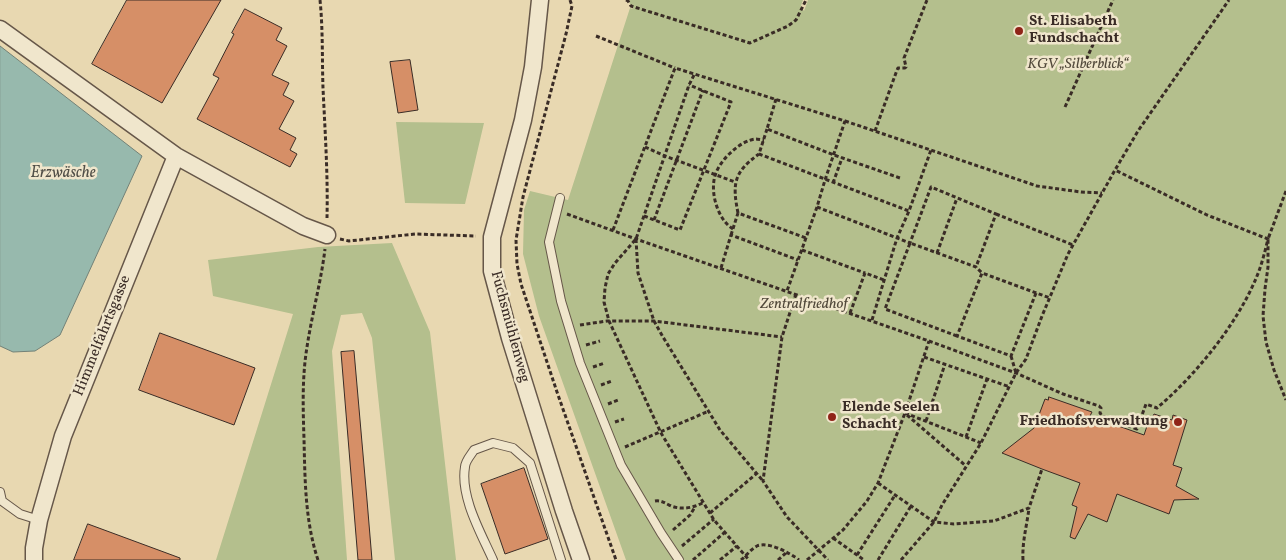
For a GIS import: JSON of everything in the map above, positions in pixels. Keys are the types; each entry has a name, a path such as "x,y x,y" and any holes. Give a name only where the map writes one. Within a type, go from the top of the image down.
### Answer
{"street":[{"name":"Fuchsmühlenweg","path":"540,0 534,67 523,120 492,237 492,271 510,338 581,560"},
{"path":"0,29 176,156 303,226 327,235"},
{"name":"Himmelfahrtsgasse","path":"34,560 34,548 40,520 63,436 176,156"}],"lane":[{"path":"560,198 549,242 561,301 580,363 621,465 679,560"},
{"path":"493,560 475,520 464,488 465,465 474,450 493,443 513,448 530,463 562,560"},
{"path":"0,492 2,501 20,514 40,520"}],"path":[{"path":"318,560 312,542 305,490 303,403 306,349 322,273 327,235 328,183 320,0"},
{"path":"570,0 572,6 566,34 523,197 516,240 517,264 521,284 545,356 616,560"},
{"path":"626,0 631,6 750,44 788,26 796,20 806,0"},
{"path":"875,132 897,70 898,68 906,67 904,58 927,0"},
{"path":"1065,107 1113,0"},
{"path":"901,560 934,522 942,504 981,443 1016,373 1026,359 1068,254 1115,170 1138,131 1229,0"},
{"path":"596,36 694,75 845,120 875,132 1037,186 1102,193"},
{"path":"614,230 675,68"},
{"path":"694,75 636,239 638,274 654,321 720,430 763,481 787,517 828,560"},
{"path":"644,216 680,230 731,102 689,85"},
{"path":"654,220 703,90"},
{"path":"720,268 738,213 735,199 735,182 745,167 760,154 776,100"},
{"path":"787,291 845,120"},
{"path":"767,129 900,178"},
{"path":"733,229 722,219 718,207 714,187 715,174 726,156 740,145 757,138 764,140"},
{"path":"645,147 735,182"},
{"path":"872,320 897,238 931,150"},
{"path":"760,154 909,211"},
{"path":"833,183 842,158"},
{"path":"1115,170 1207,215 1268,239"},
{"path":"885,309 931,187 1073,245"},
{"path":"557,210 872,320 1016,373 1063,394 1099,406 1102,416 1137,429 1146,404 1158,408 1175,393 1223,335 1241,308 1257,276 1268,239 1286,191"},
{"path":"937,252 957,198"},
{"path":"817,207 976,267 982,273 1050,298"},
{"path":"738,213 806,238"},
{"path":"976,267 996,214"},
{"path":"361,240 415,234 492,237"},
{"path":"731,235 798,260"},
{"path":"636,239 614,263 608,274 604,302 609,321 661,433 714,519 749,560"},
{"path":"1268,239 1268,267 1263,316 1266,342 1274,370 1286,400"},
{"path":"802,250 884,280"},
{"path":"850,313 864,273"},
{"path":"957,336 982,273"},
{"path":"1016,373 1011,356 1036,293"},
{"path":"763,481 782,337 796,294"},
{"path":"876,305 1011,356"},
{"path":"569,327 609,321 654,321 782,337"},
{"path":"807,560 843,530 867,501 878,483 930,341"},
{"path":"924,357 1010,387"},
{"path":"926,421 944,364"},
{"path":"966,437 987,379"},
{"path":"615,451 709,411"},
{"path":"905,413 981,443"},
{"path":"905,413 966,466"},
{"path":"1023,560 1022,548 1029,508 1042,469"},
{"path":"710,513 756,474"},
{"path":"878,483 934,522 954,524 994,521 1029,508"},
{"path":"857,555 894,494"},
{"path":"643,503 659,500 674,507 686,508 695,507 704,502"},
{"path":"878,560 912,506"},
{"path":"664,538 695,507"},
{"path":"674,552 714,519"},
{"path":"693,560 725,532"},
{"path":"833,538 864,560"},
{"path":"741,560 757,546 766,545 787,552 799,560"},
{"path":"720,560 737,546"},
{"path":"778,560 787,552"}],"green space":[{"name":"Zentralfriedhof","path":"628,0 803,0 801,6 804,11 808,0 1286,0 1286,560 626,560 539,316 523,254 524,210 530,191 568,200 630,8 633,9"},
{"path":"396,122 484,123 465,204 405,203"},
{"path":"392,243 430,332 456,560 395,560 372,338 362,313 341,315 332,351 347,560 216,560 293,314 213,296 208,260 318,247"}],"water":[{"name":"Erzwäsche","path":"0,46 142,156 60,335 35,351 13,352 0,346"}],"building":[{"path":"127,0 221,0 162,103 92,64"},
{"path":"245,9 282,28 276,40 287,46 272,75 289,83 283,95 294,101 279,129 296,138 290,150 297,154 290,167 197,119 219,78 213,75"},
{"path":"410,60 418,110 398,113 390,62"},
{"path":"160,333 255,368 234,425 139,390"},
{"path":"354,351 372,560 358,560 341,352"},
{"path":"1049,397 1092,412 1090,416 1144,435 1150,417 1152,418 1154,414 1172,420 1173,415 1187,420 1173,465 1182,468 1176,486 1199,499 1174,500 1169,514 1117,494 1107,522 1088,514 1075,539 1070,537 1077,507 1072,505 1080,483 1002,453 1034,428 1045,399 1048,400"},
{"path":"524,468 548,539 505,554 481,484"},
{"path":"88,524 180,558 180,560 74,560"}],"place":[{"name":"St. Elisabeth Fundschacht","path":"1019,31"},
{"name":"Elende Seelen Schacht","path":"832,417"},
{"name":"Friedhofsverwaltung","path":"1178,422"}],"park label":[{"name":"KGV „Silberblick“","path":"1078,65"}]}
